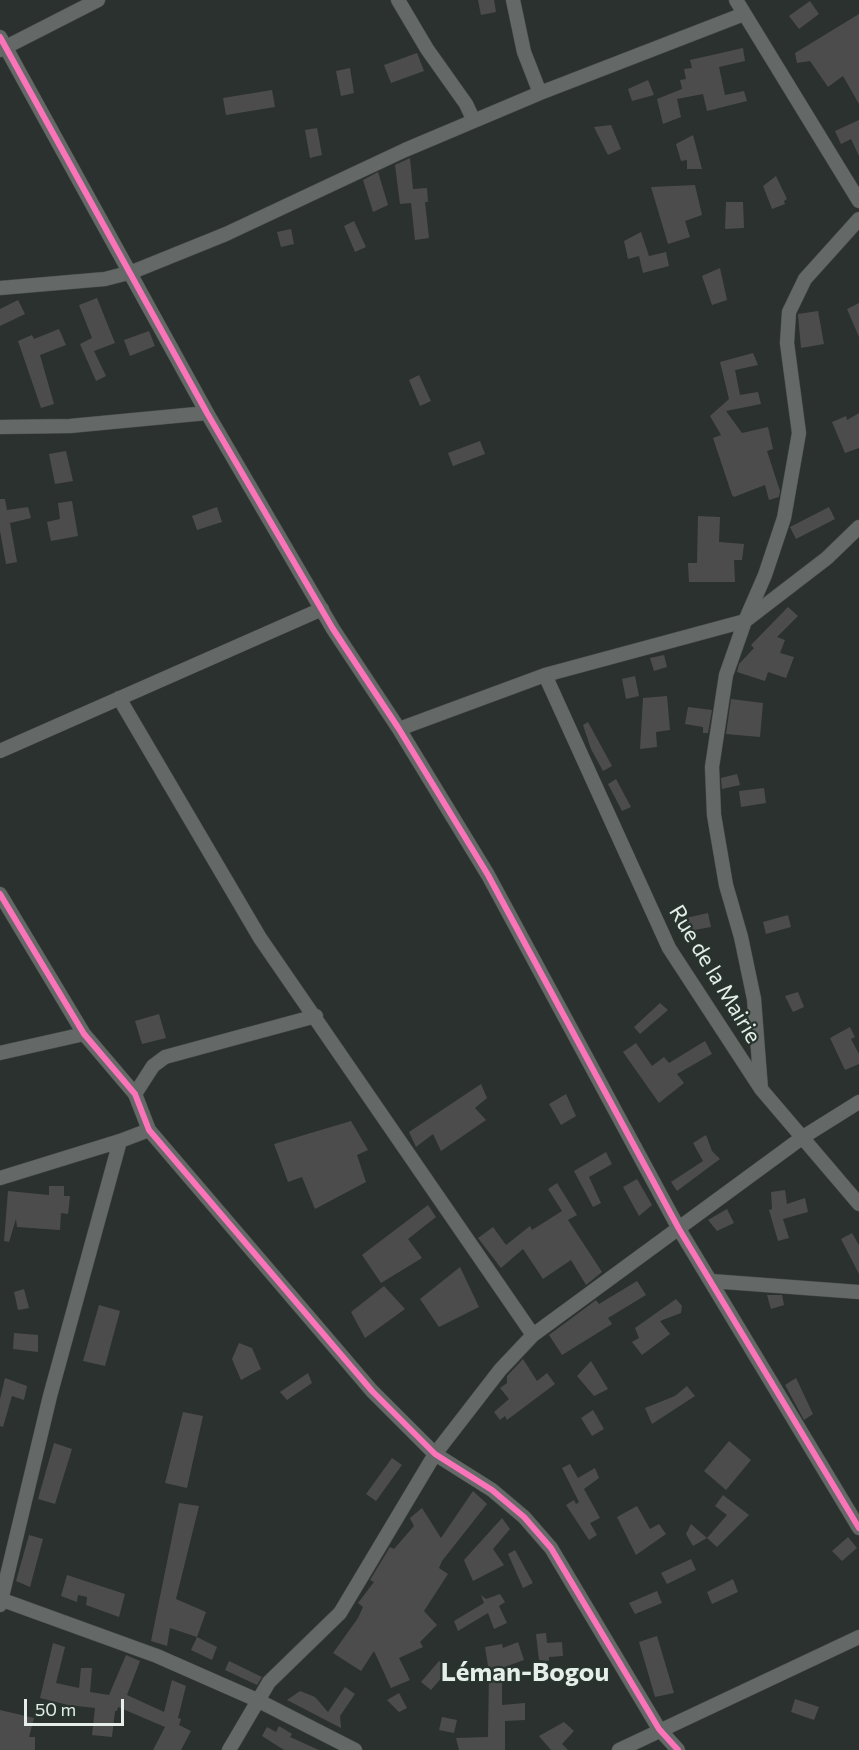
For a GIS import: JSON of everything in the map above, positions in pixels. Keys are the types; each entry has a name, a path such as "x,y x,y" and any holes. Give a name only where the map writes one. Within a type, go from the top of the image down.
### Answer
{"street":[{"path":"98,0 2,45 132,273 207,413 322,609 488,875 679,1229 859,1528"},
{"path":"398,0 427,49 466,104 474,121"},
{"path":"513,0 524,52 540,93"},
{"path":"736,0 859,201"},
{"path":"0,288 105,279 132,273 226,234 405,150 540,93 744,14"},
{"path":"761,1089 754,999 718,846 712,767 726,675 745,621 765,575 784,518 799,433 787,344 789,312 805,279 859,219"},
{"path":"0,427 70,426 207,413"},
{"path":"399,729 545,675 745,621 827,558 859,527"},
{"path":"0,751 322,609"},
{"name":"Rue de la Mairie","path":"545,675 669,948 761,1089 859,1204"},
{"path":"119,698 260,938 316,1016 533,1335"},
{"path":"0,894 84,1034 135,1094 149,1130 372,1391 435,1454 492,1490 524,1517 551,1548 659,1729 678,1750"},
{"path":"135,1094 153,1066 165,1058 316,1016"},
{"path":"0,1053 84,1034"},
{"path":"229,1750 269,1682 340,1612 435,1454 500,1370 533,1335 803,1137 859,1102"},
{"path":"0,1178 149,1130"},
{"path":"120,1141 50,1396 0,1601 157,1656 257,1700 355,1750"},
{"path":"711,1281 859,1292"},
{"path":"619,1750 659,1729 859,1637"}],"building":[{"path":"478,0 494,0 496,12 481,15"},
{"path":"810,1 819,14 799,29 789,16"},
{"path":"859,14 859,104 843,76 828,87 810,61 797,63 795,53"},
{"path":"743,48 745,61 719,67 725,95 744,91 747,101 707,111 703,94 677,99 681,117 663,124 657,99 682,89 680,80 686,79 684,69 692,68 690,60"},
{"path":"417,53 424,71 391,83 384,65"},
{"path":"350,68 354,93 341,96 336,71"},
{"path":"648,80 654,95 632,101 628,89"},
{"path":"272,90 275,107 226,115 223,98"},
{"path":"859,120 859,156 851,139 841,144 835,131"},
{"path":"611,125 621,149 608,155 594,127"},
{"path":"317,128 322,155 310,158 305,130"},
{"path":"693,135 702,169 687,169 687,160 681,161 676,144"},
{"path":"410,158 413,189 427,188 428,202 425,202 429,238 415,240 411,203 400,204 395,165"},
{"path":"378,172 388,205 373,212 363,180"},
{"path":"776,176 787,199 784,201 785,204 772,209 763,186"},
{"path":"695,185 702,215 685,221 690,237 668,244 651,187"},
{"path":"726,202 743,202 744,228 725,229"},
{"path":"354,221 366,247 355,252 344,226"},
{"path":"291,229 294,244 281,247 277,232"},
{"path":"641,232 649,256 666,252 669,266 643,273 639,256 628,259 624,241"},
{"path":"720,268 727,300 712,305 702,276"},
{"path":"97,298 115,343 94,351 106,376 96,381 80,344 92,338 79,305"},
{"path":"18,300 25,314 0,326 0,309"},
{"path":"859,303 859,337 847,309"},
{"path":"818,311 824,344 801,348 798,314"},
{"path":"59,329 66,345 40,355 54,404 41,408 18,341 32,335 34,339"},
{"path":"149,331 155,346 130,356 124,340"},
{"path":"753,353 758,365 735,370 740,395 758,392 761,404 726,411 742,433 768,427 773,449 767,451 780,491 779,497 769,500 765,485 734,497 732,495 713,438 721,435 710,416 729,399 720,362"},
{"path":"419,375 431,401 420,406 409,380"},
{"path":"859,413 859,448 845,453 832,422 846,416 847,420"},
{"path":"480,441 485,454 453,466 448,453"},
{"path":"66,451 73,481 55,484 49,454"},
{"path":"0,499 5,499 7,510 28,507 31,518 10,523 17,562 6,564 0,531"},
{"path":"72,501 78,536 51,541 47,522 60,519 58,503"},
{"path":"217,507 222,522 197,530 192,516"},
{"path":"829,507 835,519 796,539 790,527"},
{"path":"698,516 720,517 719,542 744,544 742,560 734,560 735,582 689,582 688,563 697,563"},
{"path":"788,607 798,616 777,637 785,640 780,653 794,657 786,678 768,672 765,681 737,672 739,664 754,648 751,645"},
{"path":"664,655 667,667 654,671 650,658"},
{"path":"635,676 639,696 626,699 622,679"},
{"path":"667,696 670,730 656,732 657,747 640,749 643,698"},
{"path":"731,699 763,703 760,737 726,734"},
{"path":"688,707 712,710 708,733 703,733 703,727 685,724"},
{"path":"588,722 612,766 603,771 591,749 583,725"},
{"path":"737,774 740,785 722,789 721,778"},
{"path":"616,779 631,807 622,811 608,784"},
{"path":"764,788 766,803 741,807 739,791"},
{"path":"708,913 711,927 689,931 686,918"},
{"path":"788,915 791,927 766,934 763,922"},
{"path":"798,992 804,1007 793,1012 785,996"},
{"path":"660,1003 668,1010 640,1034 634,1027"},
{"path":"159,1014 166,1038 142,1044 135,1021"},
{"path":"850,1027 855,1037 851,1039 859,1054 859,1064 845,1070 830,1038"},
{"path":"705,1041 712,1054 677,1074 684,1083 659,1103 623,1052 636,1043 652,1066 664,1057 669,1063"},
{"path":"481,1084 487,1098 475,1108 486,1120 441,1151 433,1134 416,1147 409,1132"},
{"path":"566,1094 576,1116 561,1125 549,1104"},
{"path":"351,1121 368,1150 357,1155 366,1182 315,1209 302,1177 288,1182 274,1144"},
{"path":"706,1135 712,1151 720,1159 677,1191 671,1182 703,1161 693,1143"},
{"path":"606,1152 612,1164 589,1177 601,1203 593,1207 574,1171"},
{"path":"637,1179 652,1205 639,1216 623,1187"},
{"path":"557,1183 577,1215 568,1220 602,1272 586,1285 571,1260 543,1279 523,1249 501,1268 478,1238 493,1227 506,1245 530,1226 532,1230 562,1211 548,1189"},
{"path":"49,1186 64,1186 64,1196 70,1196 68,1214 61,1213 60,1230 17,1227 16,1219 9,1242 4,1241 8,1191 49,1195"},
{"path":"785,1190 787,1204 805,1198 808,1212 783,1219 789,1238 778,1241 769,1210 772,1209 771,1192"},
{"path":"428,1205 436,1217 408,1239 422,1258 381,1283 362,1255"},
{"path":"727,1209 734,1223 717,1231 708,1220"},
{"path":"852,1233 859,1245 859,1274 841,1239"},
{"path":"460,1267 479,1307 439,1327 420,1299"},
{"path":"637,1281 646,1295 608,1318 612,1324 562,1355 549,1335 596,1300 599,1304"},
{"path":"384,1286 405,1309 365,1338 351,1312"},
{"path":"24,1289 29,1308 18,1310 14,1292"},
{"path":"767,1295 782,1295 784,1305 771,1309"},
{"path":"676,1299 682,1306 681,1313 660,1321 670,1334 642,1355 632,1342 639,1338 635,1328"},
{"path":"99,1305 120,1311 105,1366 83,1361"},
{"path":"14,1333 38,1335 38,1352 13,1349"},
{"path":"239,1343 252,1348 261,1369 241,1380 232,1359"},
{"path":"523,1359 537,1381 547,1373 555,1384 507,1420 505,1416 500,1420 494,1412 509,1399 500,1388 507,1383 507,1376"},
{"path":"591,1361 608,1389 594,1396 577,1376"},
{"path":"308,1373 312,1383 287,1400 280,1392"},
{"path":"5,1378 27,1386 24,1400 12,1396 3,1427 0,1426 0,1399"},
{"path":"796,1378 813,1414 804,1420 785,1385"},
{"path":"687,1386 695,1396 652,1424 645,1408 675,1396"},
{"path":"593,1410 604,1429 592,1436 581,1418"},
{"path":"183,1412 203,1416 187,1488 165,1483"},
{"path":"729,1441 751,1460 726,1490 704,1471"},
{"path":"54,1443 72,1449 55,1504 38,1499"},
{"path":"392,1458 402,1465 376,1501 366,1494"},
{"path":"570,1464 578,1478 595,1468 599,1478 584,1489 600,1518 590,1523 597,1535 589,1540 566,1505 574,1500 576,1504 579,1502 562,1468"},
{"path":"473,1491 487,1504 439,1568 448,1574 424,1611 437,1625 420,1642 423,1647 399,1658 410,1680 391,1688 374,1651 361,1671 333,1653 358,1618 363,1607 358,1603 374,1582 370,1580 390,1547 394,1549 414,1526 410,1518 422,1508 441,1538"},
{"path":"723,1495 749,1515 717,1547 707,1538 727,1515 715,1506"},
{"path":"179,1503 199,1506 176,1599 206,1612 197,1637 170,1628 167,1646 151,1641"},
{"path":"637,1506 650,1529 659,1524 666,1534 636,1555 617,1517"},
{"path":"502,1518 510,1529 493,1549 504,1565 473,1581 464,1560"},
{"path":"691,1524 707,1538 693,1546 686,1534"},
{"path":"29,1535 43,1539 30,1587 16,1581"},
{"path":"848,1537 857,1548 842,1561 832,1551"},
{"path":"515,1550 533,1583 523,1588 508,1554"},
{"path":"691,1559 696,1570 667,1584 661,1573"},
{"path":"67,1575 125,1594 119,1617 86,1605 87,1597 78,1595 77,1602 61,1596"},
{"path":"733,1579 738,1592 712,1604 707,1592"},
{"path":"657,1591 662,1603 635,1614 629,1603"},
{"path":"500,1594 505,1602 499,1606 507,1623 494,1629 488,1613 458,1631 454,1621 484,1603 481,1595 486,1599"},
{"path":"546,1633 547,1643 562,1642 563,1656 549,1657 549,1661 539,1660 536,1634"},
{"path":"657,1636 674,1693 655,1697 639,1642"},
{"path":"197,1637 217,1647 212,1660 191,1650"},
{"path":"518,1642 524,1660 499,1669 502,1672 502,1705 525,1703 525,1720 505,1721 505,1750 459,1750 456,1738 488,1737 489,1672 485,1647 502,1644 503,1648"},
{"path":"53,1643 65,1647 56,1683 79,1688 81,1668 92,1668 90,1692 109,1695 126,1655 140,1661 127,1695 164,1712 172,1680 186,1686 178,1718 181,1719 179,1725 191,1731 181,1750 153,1750 165,1727 118,1707 115,1711 112,1737 92,1735 95,1708 68,1705 40,1698"},
{"path":"229,1661 262,1677 257,1685 225,1670"},
{"path":"439,1661 449,1669 431,1690 421,1682"},
{"path":"345,1687 355,1694 340,1716 341,1728 287,1700 300,1691 315,1697 328,1712"},
{"path":"399,1693 407,1708 399,1712 387,1700"},
{"path":"795,1699 819,1707 814,1720 791,1712"},
{"path":"0,1710 34,1718 29,1737 35,1737 35,1750 0,1750"},
{"path":"442,1717 457,1720 454,1733 439,1730"},
{"path":"564,1722 574,1731 562,1744 568,1750 551,1750 539,1736"},
{"path":"279,1726 292,1734 290,1737 319,1750 284,1750 262,1736 267,1727 276,1732"}],"cycle path":[{"path":"0,37 207,413 333,629 399,729 488,875 679,1229 859,1528"},
{"path":"0,894 84,1034 135,1094 149,1130 372,1391 435,1454 492,1490 524,1517 551,1548 659,1729 678,1750"}],"district":[{"name":"Léman-Bogou","path":"525,1672"}]}
